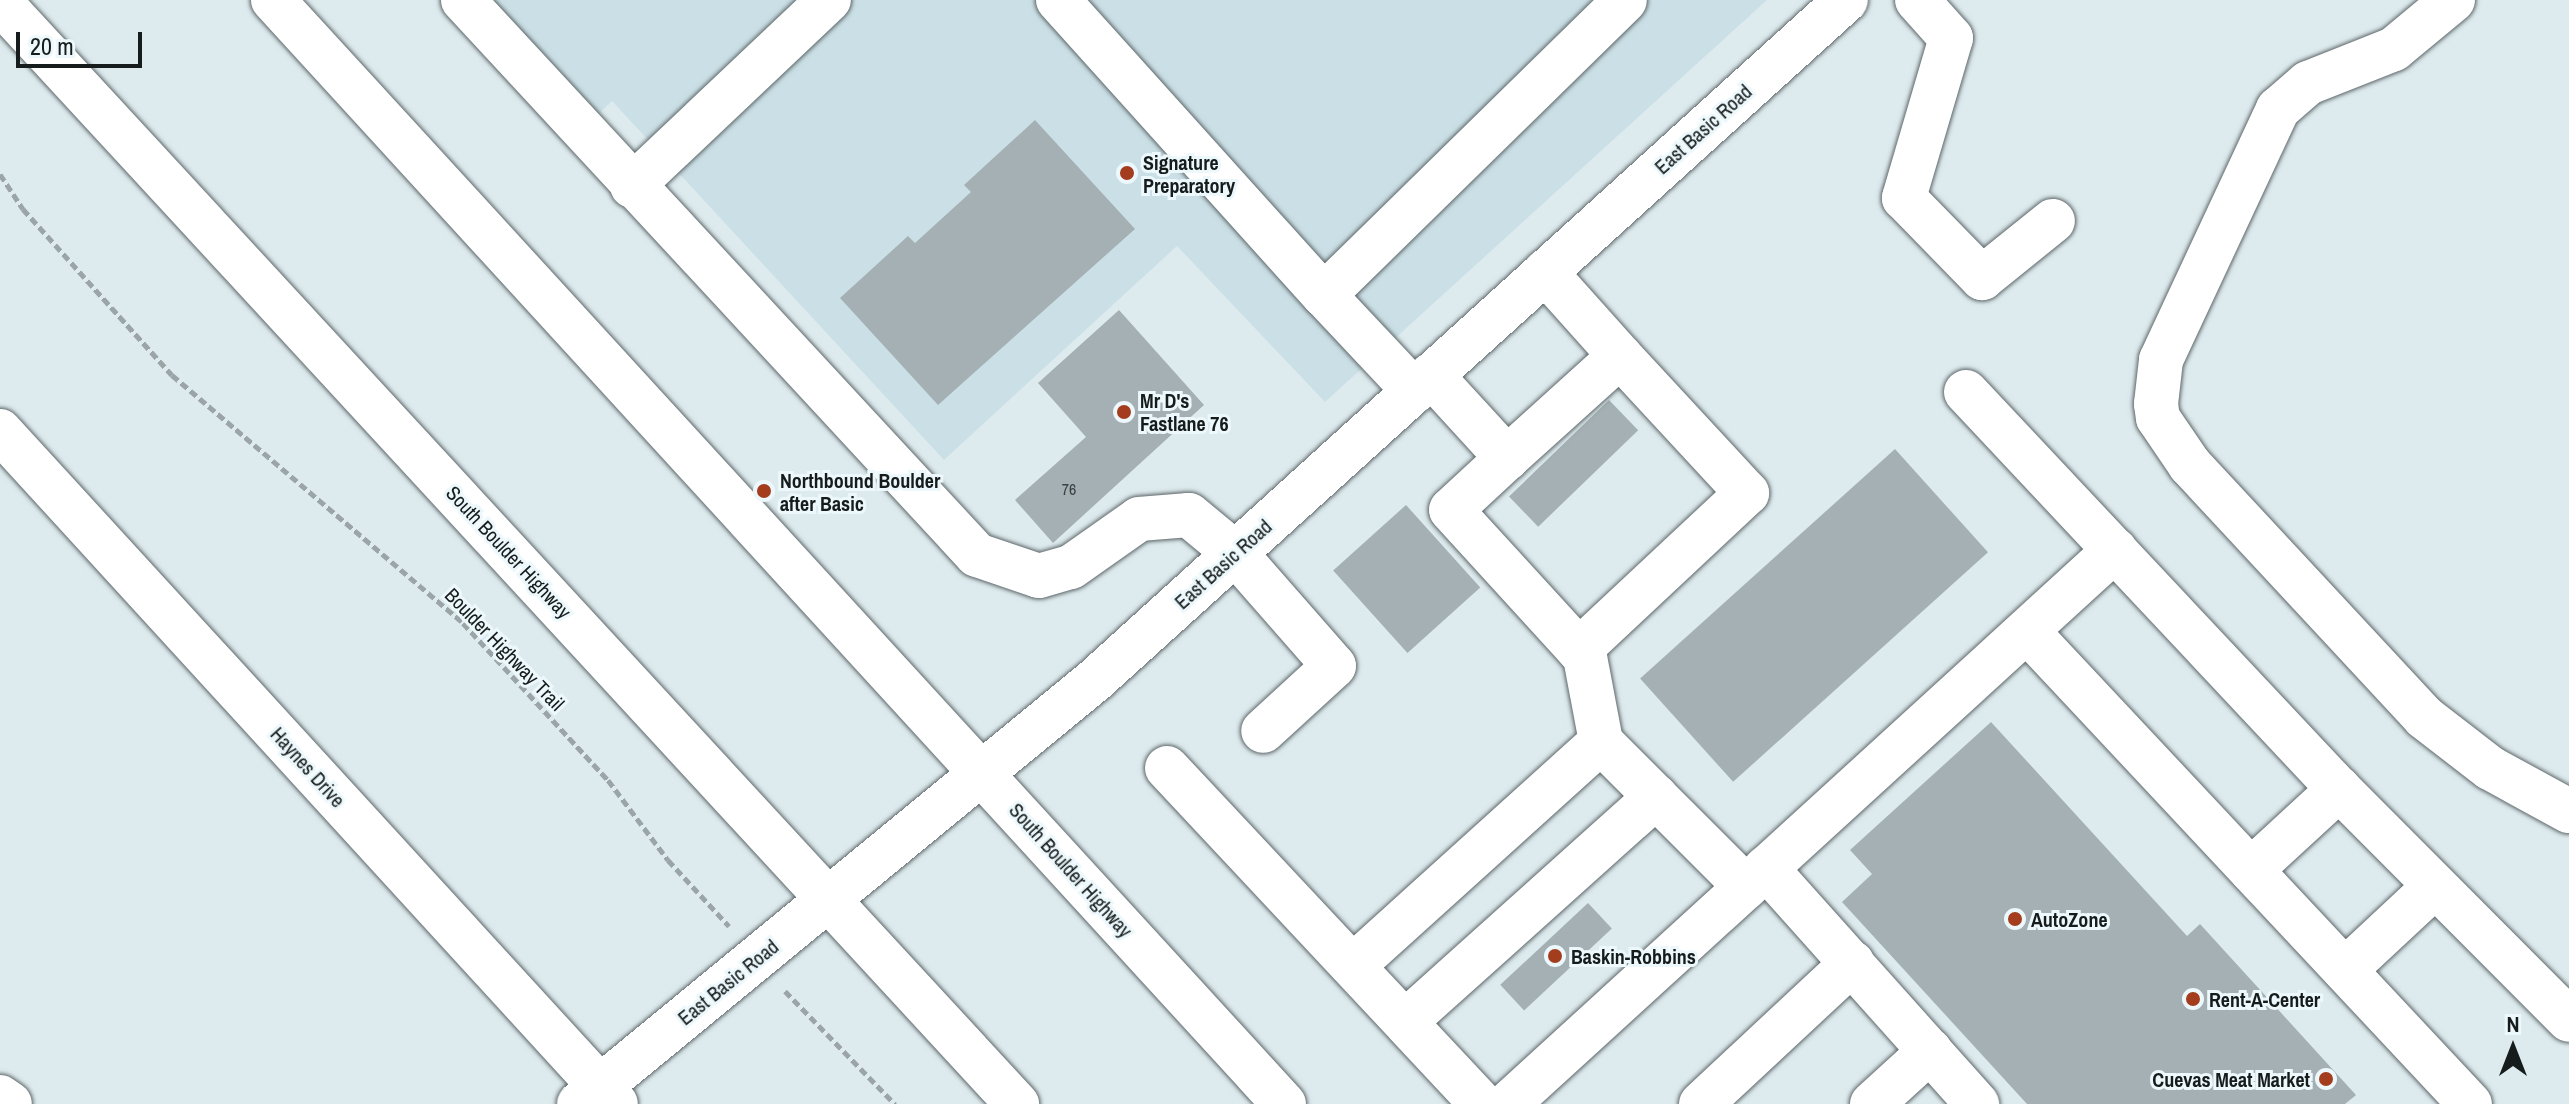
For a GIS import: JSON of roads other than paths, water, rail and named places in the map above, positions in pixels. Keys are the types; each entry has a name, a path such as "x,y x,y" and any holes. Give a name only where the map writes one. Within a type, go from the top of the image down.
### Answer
{"main road":[{"name":"South Boulder Highway","path":"273,0 1284,1104"},
{"path":"632,186 829,0"},
{"path":"1058,0 1324,295 1507,458"},
{"path":"1324,295 1625,0"},
{"path":"1917,0 1951,38 1904,198 1982,278 2053,221"},
{"path":"2453,0 2394,49 2308,83 2278,109 2161,360 2156,404 2158,418 2190,465 2424,717 2490,768 2545,793 2569,811"},
{"name":"South Boulder Highway","path":"0,2 1017,1104"},
{"path":"484,7 632,186 977,555 1039,576 1071,567 1139,519 1189,515 1235,553 1334,666 1263,731"},
{"name":"East Basic Road","path":"598,1098 757,959 983,774 1235,553 1545,272 1822,7"},
{"path":"1545,272 1747,493 1579,650"},
{"path":"1620,356 1451,510 1585,657 1601,742 1656,797 1756,878 1852,963 1977,1104"},
{"path":"1966,392 2339,789 2569,1020"},
{"name":"Haynes Drive","path":"0,431 598,1098"},
{"path":"1508,1104 2115,550"},
{"path":"2027,631 2470,1104"},
{"path":"1354,965 1601,742"},
{"path":"1167,768 1481,1104"},
{"path":"2251,870 2339,789"},
{"path":"1406,1021 1656,797"},
{"path":"2345,970 2435,886"},
{"path":"1701,1104 1852,963"},
{"path":"1872,1104 1930,1051"},
{"path":"0,1097 10,1104"}],"place":[{"name":"Signature Preparatory","path":"1127,173"},
{"name":"Mr D's Fastlane 76","path":"1124,412"},
{"name":"Northbound Boulder after Basic","path":"764,491"},
{"name":"AutoZone","path":"2015,919"},
{"name":"Baskin-Robbins","path":"1555,956"},
{"name":"Rent-A-Center","path":"2193,999"},
{"name":"Cuevas Meat Market","path":"2326,1079"}]}
